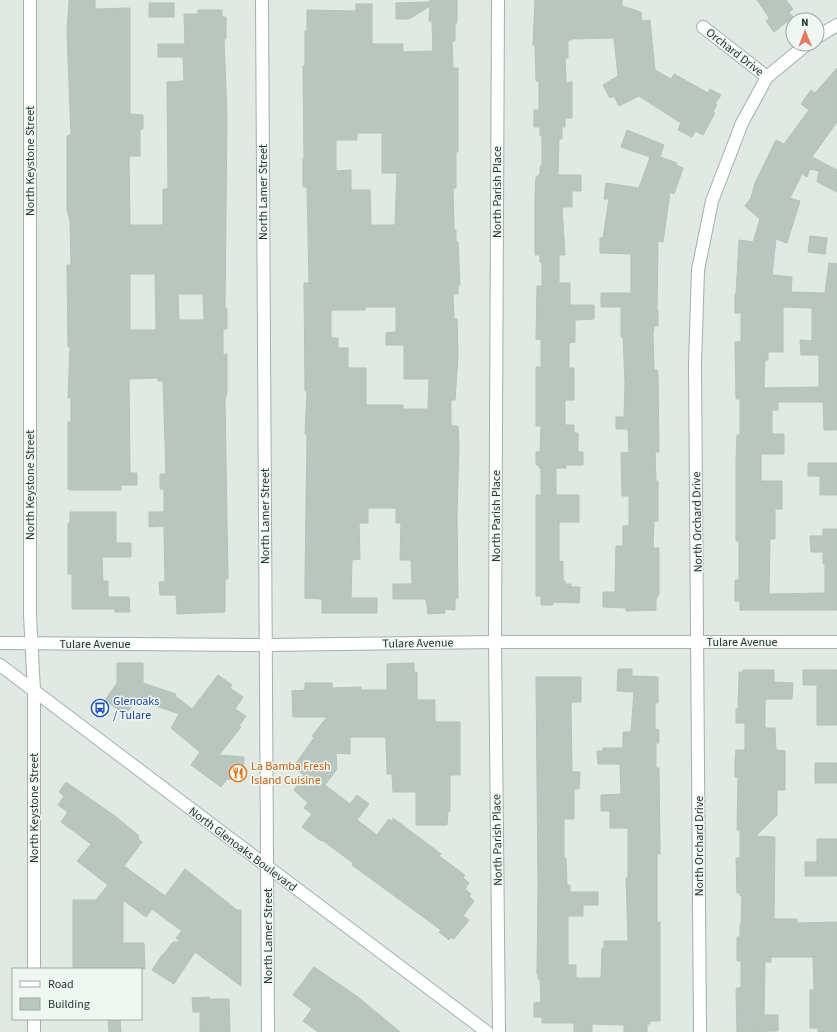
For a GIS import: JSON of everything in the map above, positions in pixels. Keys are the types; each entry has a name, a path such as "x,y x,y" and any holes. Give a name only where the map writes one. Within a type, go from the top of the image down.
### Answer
{"street":[{"name":"North Keystone Street","path":"30,0 30,643 34,691 34,968"},
{"name":"North Lamer Street","path":"262,0 268,1032"},
{"name":"North Parish Place","path":"498,0 495,642 499,1032"},
{"path":"825,32 837,25"},
{"name":"Orchard Drive","path":"703,27 767,77"},
{"name":"North Orchard Drive","path":"700,1032 695,364 698,270 712,201 742,123 767,77 797,52"},
{"name":"Tulare Avenue","path":"0,643 266,645 495,642 837,642"},
{"name":"North Glenoaks Boulevard","path":"0,665 487,1032"},
{"path":"34,1020 34,1032"}],"building":[{"path":"69,0 95,0 95,9 130,8 130,114 143,115 143,129 140,129 140,156 129,156 130,225 163,225 163,189 168,189 167,82 184,81 183,57 158,57 158,44 185,44 184,14 198,14 198,10 222,10 222,17 226,17 226,39 224,39 227,116 225,308 227,308 227,329 223,329 223,355 227,354 227,392 225,400 228,579 225,579 225,612 177,614 176,595 160,595 159,582 165,582 164,526 149,527 149,512 164,512 164,489 160,489 160,474 166,474 163,381 158,381 158,378 129,379 130,473 137,473 137,485 121,485 121,490 68,489 68,422 71,422 71,398 68,398 70,347 68,347 67,265 71,265 70,220 67,210 67,136 71,135 67,32","holes":["130,274 155,274 156,330 130,330","178,294 203,294 204,320 179,320"]},
{"path":"430,0 457,0 455,41 452,41 453,68 458,68 458,152 456,152 456,188 453,188 454,230 456,230 456,242 458,242 460,285 458,285 458,294 453,294 454,319 457,319 458,355 455,400 451,400 451,426 458,426 459,445 457,515 458,598 455,598 455,610 444,609 445,613 428,614 426,599 393,599 393,584 412,584 411,560 400,560 401,523 396,523 396,508 368,508 368,523 359,523 360,559 352,560 351,598 377,598 377,613 322,613 322,599 305,598 307,434 305,434 307,391 305,391 304,283 309,283 307,187 303,187 303,66 305,66 305,31 307,31 307,10 356,11 356,4 372,4 372,42 374,44 403,44 403,52 433,51 432,21 429,21 430,6 409,19 396,19 396,3 430,2","holes":["357,133 382,133 382,173 397,173 395,225 371,225 370,190 351,190 351,170 336,171 336,140 357,140","365,307 396,307 396,332 386,333 386,345 404,345 404,379 429,379 428,409 403,409 403,405 366,405 366,368 348,368 348,348 338,348 338,338 331,338 331,310 365,310"]},
{"path":"535,0 622,0 622,6 641,12 642,21 650,20 655,70 671,79 674,74 708,93 710,89 721,95 715,104 717,105 713,112 715,113 703,135 695,131 692,137 678,130 681,123 639,96 619,106 614,96 610,98 603,85 618,76 614,38 568,40 568,58 565,58 566,83 572,82 572,118 565,118 565,127 562,127 562,139 559,139 558,175 581,175 581,191 572,191 572,207 562,207 565,255 559,255 559,283 570,283 570,305 594,305 594,319 575,320 575,342 569,343 569,368 574,368 574,400 565,400 565,425 574,425 574,433 578,433 578,452 583,452 583,465 566,465 566,468 556,468 556,495 579,495 579,522 559,522 559,562 563,561 563,581 565,581 566,584 571,584 571,587 580,587 579,603 553,602 553,605 541,605 541,596 536,596 536,495 541,495 541,468 539,468 539,465 536,465 536,452 540,452 541,426 536,426 536,367 541,367 541,340 536,339 537,286 542,286 542,263 540,262 540,255 535,255 535,196 536,177 540,175 540,166 542,166 542,136 540,136 540,127 534,127 534,110 539,110 539,81 536,81 535,45 533,45"},
{"path":"757,0 786,0 793,9 789,12 785,12 785,23 774,32 766,21 769,19"},
{"path":"149,3 174,3 174,17 149,17"},
{"path":"837,68 837,122 812,157 837,170 837,192 817,182 819,171 810,169 807,177 802,174 790,198 800,201 787,243 776,239 772,275 792,277 791,292 825,293 829,263 837,264 837,430 824,430 823,402 778,402 778,410 772,410 772,434 784,434 784,454 761,454 761,481 782,481 782,509 775,509 775,539 770,539 769,594 825,593 825,564 823,564 823,552 811,552 810,536 823,536 823,529 837,529 837,610 740,610 740,601 735,601 735,580 739,580 739,541 736,541 736,461 737,435 740,435 740,399 736,399 735,342 741,342 741,313 735,313 735,294 739,240 753,242 760,219 745,206 751,198 755,183 776,140 784,144 809,110 801,104 811,90 815,93","holes":["783,307 812,308 812,341 800,340 801,355 819,355 819,387 764,388 765,360 768,360 768,352 783,352"]},
{"path":"627,130 664,145 660,157 677,163 676,165 683,168 674,194 670,192 663,242 658,241 658,326 654,326 653,335 654,370 657,370 658,374 659,452 655,452 656,481 658,481 658,521 654,521 653,548 659,548 659,594 656,599 656,610 626,611 626,608 603,607 603,592 615,592 616,546 623,546 623,526 629,526 629,496 622,496 621,453 629,452 628,429 616,429 616,417 624,417 625,382 623,337 621,337 621,307 601,307 601,293 631,293 631,254 600,253 600,238 603,238 609,199 604,199 606,183 639,188 650,157 621,147"},
{"path":"810,236 827,238 825,254 808,252"},
{"path":"808,463 837,463 837,495 820,495 820,476 808,476"},
{"path":"70,512 116,512 116,543 131,543 131,557 102,557 103,581 108,581 108,596 129,597 130,612 115,612 115,609 72,609 72,574 68,574 68,523 70,523"},
{"path":"117,663 143,663 143,683 176,694 175,696 192,709 218,675 232,685 230,688 243,697 235,709 246,716 239,726 241,727 219,755 244,757 243,780 227,779 221,787 191,765 200,752 171,728 179,714 137,699 125,715 105,700 117,683"},
{"path":"414,663 414,672 417,672 417,700 435,700 435,722 460,722 460,775 450,775 450,811 448,811 447,825 416,825 416,792 393,792 392,774 387,774 385,737 350,737 350,754 336,753 337,769 325,785 350,804 357,795 369,804 357,820 377,835 389,819 393,822 393,818 441,854 439,856 465,875 463,878 469,883 465,889 471,894 469,896 474,901 463,916 469,920 454,939 451,937 449,940 439,932 441,930 352,865 353,863 322,840 321,841 302,827 312,814 304,808 308,803 294,790 304,775 293,767 314,738 312,736 327,717 293,717 292,691 305,690 305,683 332,683 332,688 361,687 361,690 387,690 387,664"},
{"path":"618,669 632,669 632,676 658,677 658,703 655,703 655,729 659,730 659,743 656,743 656,768 659,768 660,854 657,854 657,922 660,922 660,1021 650,1021 650,1024 647,1024 647,1032 624,1032 624,1025 592,1024 592,1032 574,1032 574,1023 542,1023 542,1017 534,1017 534,1003 541,1002 540,979 538,979 537,974 538,885 536,677 581,677 581,702 571,702 572,772 580,772 579,789 574,789 574,819 564,819 564,858 566,858 567,885 570,885 570,892 598,892 598,905 583,905 583,916 568,916 568,965 576,965 576,978 601,978 602,948 604,948 604,941 628,941 626,878 628,878 628,828 610,828 610,811 601,811 601,795 621,794 620,764 598,764 597,751 603,751 603,748 623,748 623,732 631,732 634,692 617,691"},
{"path":"743,670 774,670 774,682 793,683 792,699 766,699 765,702 765,728 775,728 776,750 785,751 785,790 777,790 777,815 756,836 775,837 774,919 797,919 797,923 837,922 837,1032 818,1032 818,1028 810,1028 810,990 814,990 813,957 771,957 771,962 765,962 764,1015 778,1015 778,1031 737,1032 736,991 737,988 741,988 741,961 737,961 737,937 740,937 742,896 740,896 740,893 737,893 736,858 740,858 740,830 737,830 738,777 735,777 735,762 736,750 745,750 745,723 736,723 739,672 743,672"},
{"path":"803,670 837,670 837,725 817,725 817,685 803,685"},
{"path":"815,763 837,763 837,783 815,783"},
{"path":"66,782 115,816 139,836 138,839 142,842 124,866 165,896 185,869 237,910 241,910 241,986 195,952 174,984 152,970 173,942 181,942 176,938 182,931 152,909 146,917 123,900 123,943 144,943 145,969 73,968 73,900 96,900 108,885 77,861 91,844 61,822 68,812 58,805 64,796 59,792"},
{"path":"817,839 837,839 837,876 805,876 805,862 817,862"},
{"path":"314,967 358,997 400,1032 318,1032 303,1021 312,1009 293,995"},
{"path":"209,997 209,999 229,999 230,1032 200,1032 200,1012 193,1012 192,998"},
{"path":"108,1020 120,1020 121,1032 109,1032"}],"place":[{"name":"Glenoaks / Tulare","path":"100,708"},
{"name":"La Bamba Fresh Island Cuisine","path":"238,773"}]}
